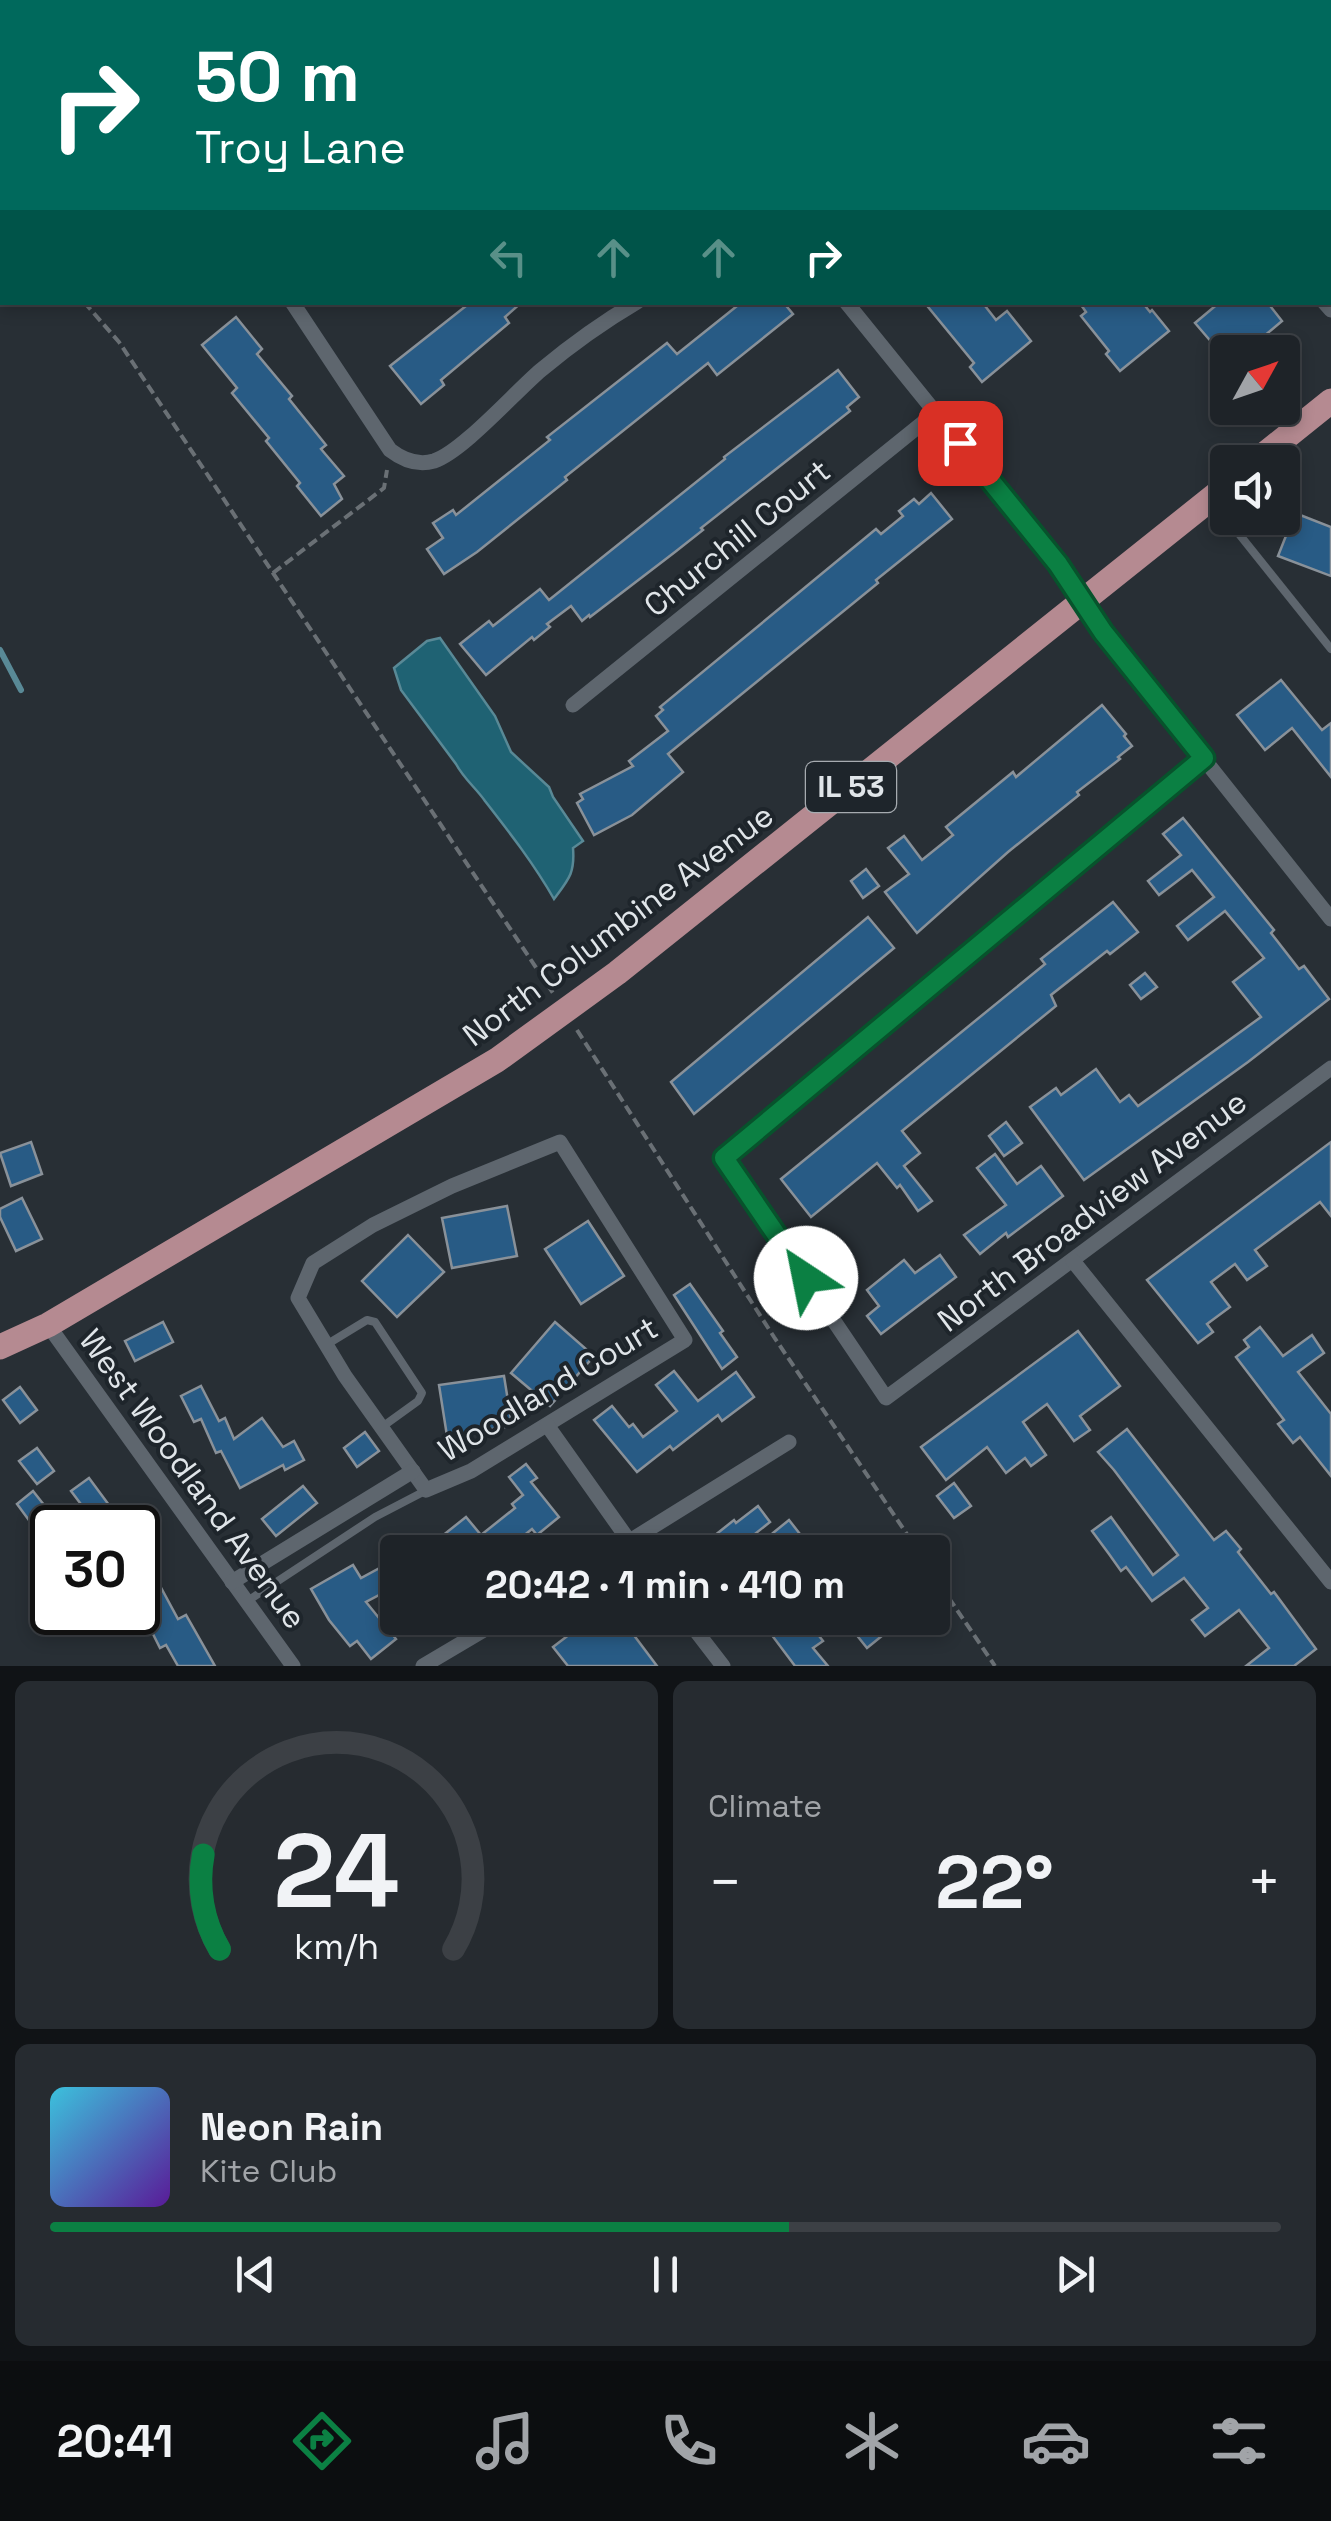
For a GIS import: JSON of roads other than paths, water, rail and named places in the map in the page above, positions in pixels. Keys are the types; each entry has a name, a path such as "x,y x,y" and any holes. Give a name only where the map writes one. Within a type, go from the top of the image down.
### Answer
{"main road":[{"path":"1276,445 1331,401"},
{"name":"North Columbine Avenue","path":"0,1347 48,1325 497,1060 617,973 1210,499"}],"street":[{"path":"294,305 390,450 414,463 427,463 448,454 580,338 632,305"},
{"path":"848,305 1058,564 1103,632 1331,919"},
{"name":"Churchill Court","path":"573,705 935,413"},
{"name":"North Broadview Avenue","path":"1204,758 724,1158 886,1398 1331,1068"},
{"name":"Woodland Court","path":"560,1142 685,1340 471,1471 426,1490 326,1345 298,1298 312,1263 373,1225 452,1186 560,1142"},
{"path":"1072,1260 1331,1582"},
{"name":"West Woodland Avenue","path":"48,1325 293,1666"},
{"path":"547,1425 625,1535"},
{"path":"652,1535 789,1442"},
{"name":"Woodland Court","path":"232,1582 413,1471"},
{"path":"423,1666 475,1635"},
{"path":"699,1635 723,1666"}],"lane":[{"path":"1250,535 1331,649"},
{"path":"326,1345 367,1320 375,1322 422,1393 418,1401 382,1427"},
{"path":"246,1602 375,1517 426,1490"}],"water":[{"path":"440,638 495,716 511,752 549,787 583,841 573,848 570,875 554,899 401,690 394,668 427,641"}],"waterway":[{"path":"0,650 21,690"}]}
